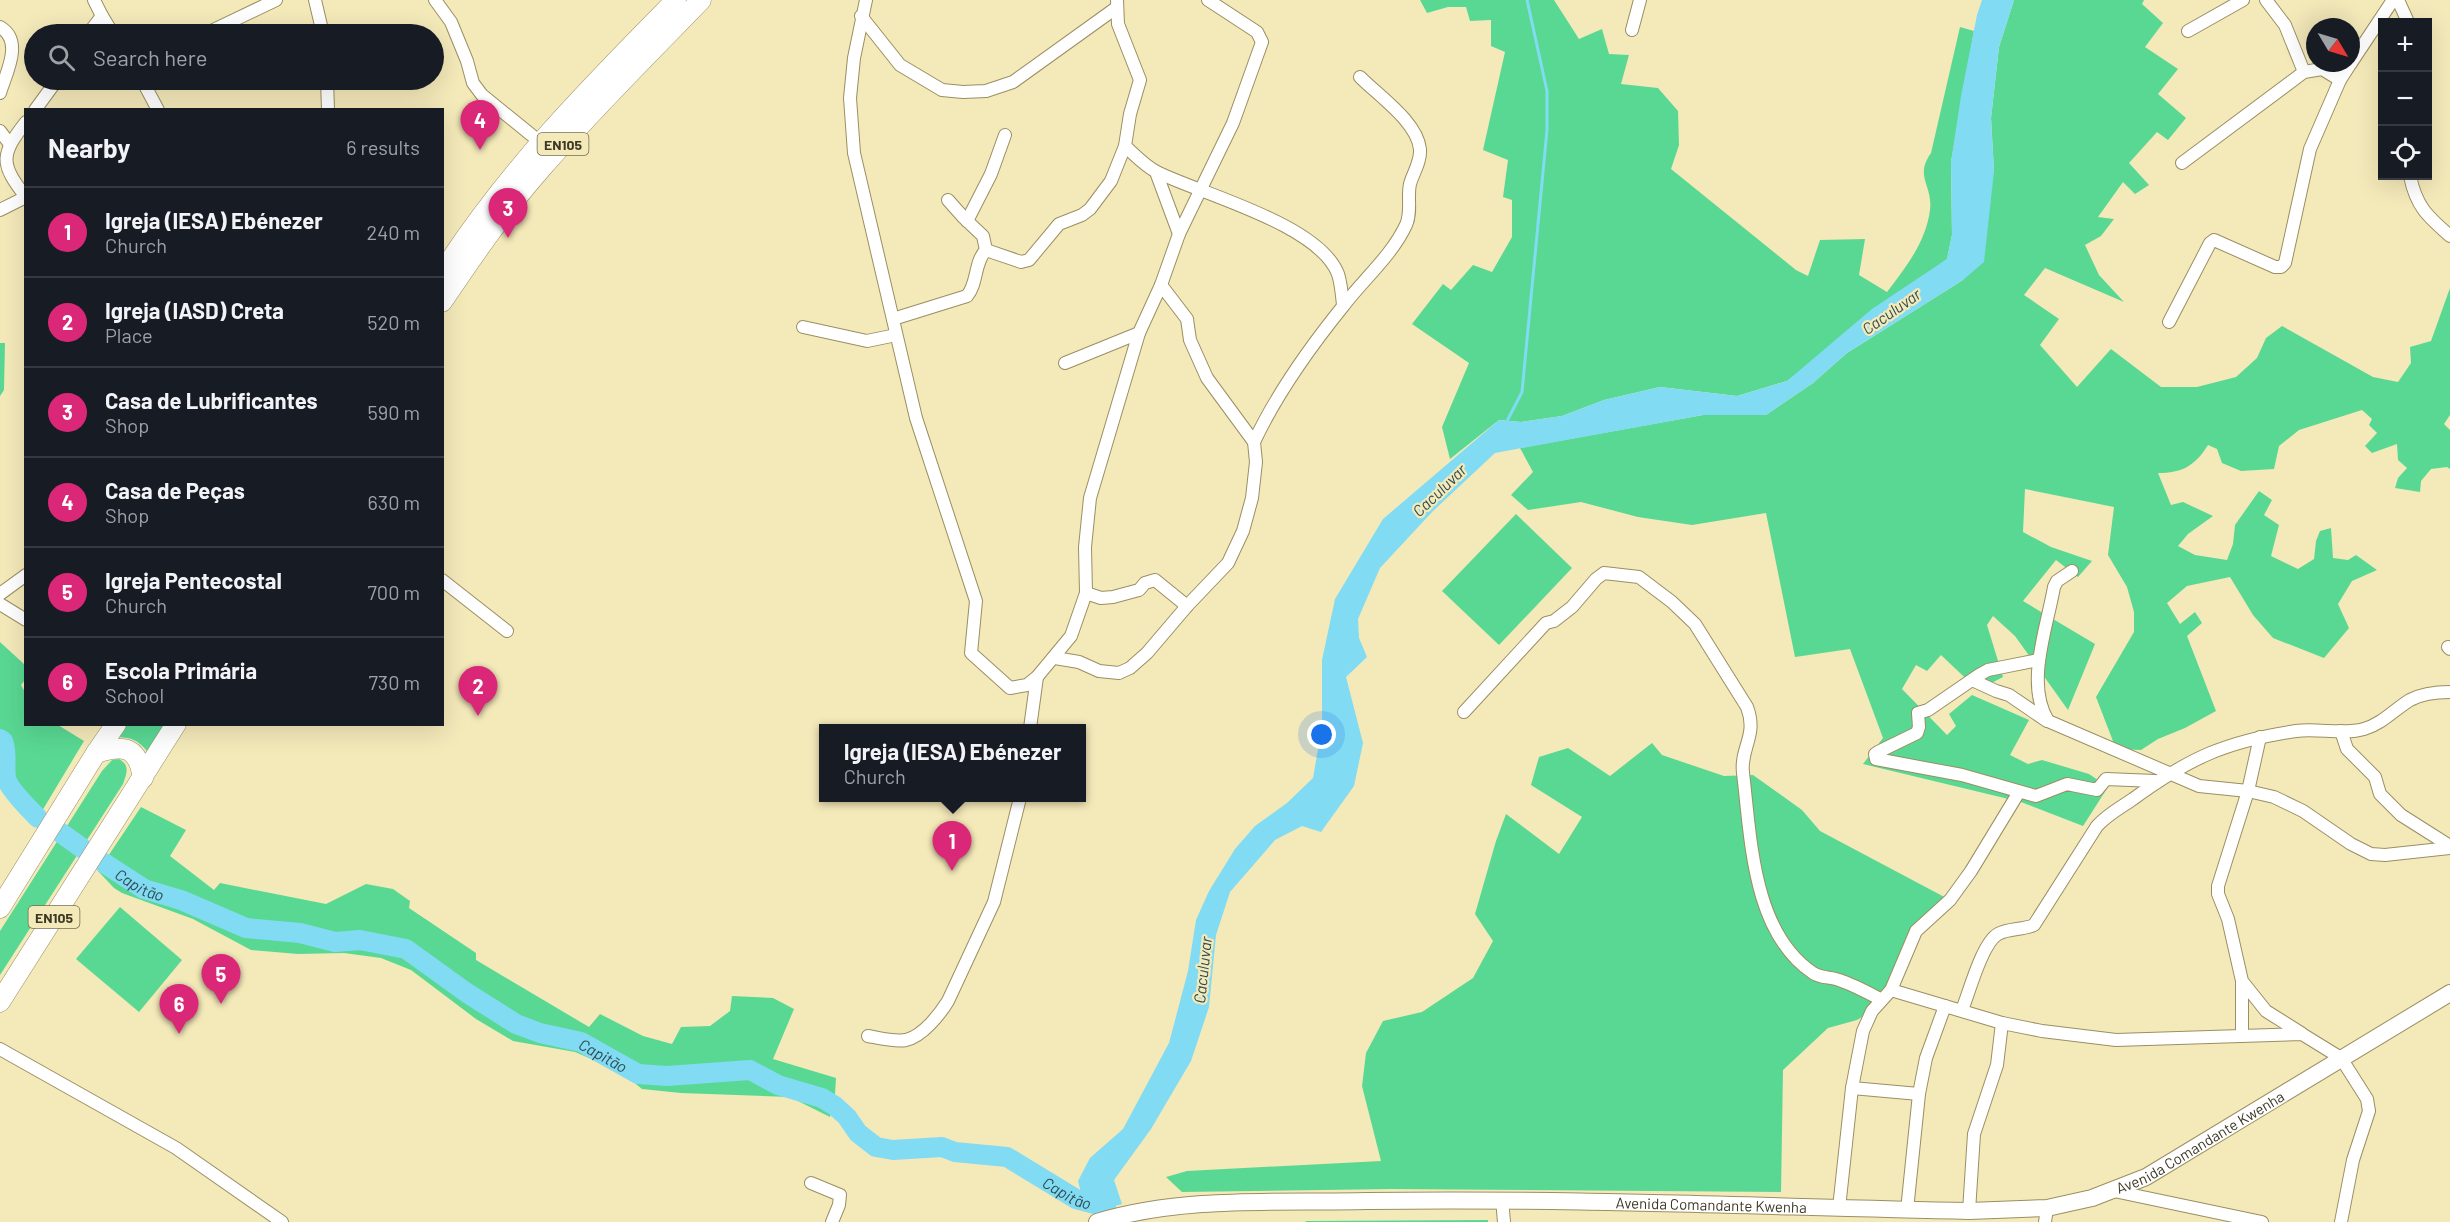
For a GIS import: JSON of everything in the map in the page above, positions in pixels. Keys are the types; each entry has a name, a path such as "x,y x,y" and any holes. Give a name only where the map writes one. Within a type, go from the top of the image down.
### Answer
{"main road":[{"name":"EN105","path":"444,270 485,211 540,142 676,0"},
{"name":"EN105","path":"444,299 487,238 539,171 605,98 701,0"},
{"path":"0,908 115,726"},
{"name":"EN105","path":"0,1002 175,726"},
{"path":"96,753 117,748 129,750 141,765 143,778"},
{"name":"Avenida Comandante Kwenha","path":"1097,1222 1127,1213 1162,1207 1502,1199 2046,1215 2114,1191 2172,1163 2450,993"}],"street":[{"path":"94,0 107,24"},
{"path":"96,24 102,16 103,0"},
{"path":"226,24 276,0"},
{"path":"315,0 321,24"},
{"path":"435,0 451,22 467,61 473,83 482,95 540,142"},
{"path":"866,0 861,16 850,98 854,153 916,418 976,601 971,653 1010,688 1027,685 1037,677 1071,636 1086,593 1084,547 1090,498 1138,333 1161,285 1179,234 1203,189 1233,123 1262,42 1257,32 1208,0"},
{"path":"1632,30 1640,0"},
{"path":"2188,31 2243,0"},
{"path":"2266,0 2285,25 2304,72"},
{"path":"2360,50 2393,0"},
{"path":"2398,0 2406,18"},
{"path":"861,16 900,65 942,90 986,91 1013,82 1116,4"},
{"path":"986,250 1022,262 1029,260 1059,224 1082,215 1090,209 1111,181 1125,146 1130,114 1140,80 1118,24 1116,4"},
{"path":"0,27 6,30 12,39 13,47 0,93"},
{"path":"2182,163 2304,72 2322,69 2340,80"},
{"path":"2169,322 2210,243 2214,240 2275,267 2281,267 2285,263 2310,149 2345,72"},
{"path":"1254,442 1274,401 1343,305 1406,225 1411,183 1419,162 1420,149 1406,117 1390,106 1360,77"},
{"path":"38,106 50,90"},
{"path":"150,90 157,108"},
{"path":"327,90 328,108"},
{"path":"24,124 9,143 6,167 11,178 24,194"},
{"path":"0,131 9,143"},
{"path":"967,221 991,174 1005,135"},
{"path":"1125,146 1155,172 1203,189 1257,213 1306,239 1328,259 1337,273 1343,305"},
{"path":"1155,172 1179,234"},
{"path":"2411,180 2414,194 2424,213 2450,236"},
{"path":"0,210 24,198"},
{"path":"893,319 967,296 972,289 981,257 986,250 983,236 948,200"},
{"path":"1055,658 1079,662 1099,671 1119,673 1130,668 1147,653 1186,606 1228,563 1243,531 1252,498 1256,462 1254,442 1207,378 1190,340 1187,319 1161,285"},
{"path":"803,327 867,341 896,335"},
{"path":"1065,363 1138,333"},
{"path":"2048,721 2040,705 2038,660 2054,588 2057,581 2072,571"},
{"path":"1464,712 1526,647 1540,629 1572,607 1596,579 1610,572 1636,576 1649,582 1656,591 1672,602 1695,624 1747,706 1752,728 1743,766 1749,836 1758,884 1766,910 1779,936 1798,960 1814,973 1854,985 1880,999"},
{"path":"0,594 24,576"},
{"path":"1086,593 1101,598 1113,597 1140,590 1145,583 1155,580 1186,606"},
{"path":"444,582 507,631"},
{"path":"0,604 24,619"},
{"path":"2038,660 1988,670 1928,710 1918,713 1917,733 1878,752 1876,759 1962,775 2041,796 2067,784 2097,790 2106,779 2155,781"},
{"path":"1031,724 1037,677"},
{"path":"1972,680 2009,695 2048,721 2199,786 2248,791 2274,797 2303,811 2351,844 2371,854 2385,855 2450,847"},
{"path":"1962,1010 1986,948 1993,937 1999,932 2025,929 2034,925 2097,826 2107,815 2155,781 2207,753 2260,736 2298,731 2362,730 2374,726 2412,699 2432,692 2450,692"},
{"path":"2341,731 2347,749 2375,777 2380,794 2402,815 2450,847"},
{"path":"2242,1035 2242,981 2228,919 2218,894 2218,886 2248,791 2260,736"},
{"path":"1839,1208 1852,1088 1863,1031 1880,999 1891,990 1916,931 1950,900 1971,871 2019,792"},
{"path":"868,1036 900,1040 912,1037 935,1017 948,1001 994,902 1019,802"},
{"path":"2242,981 2266,1011 2342,1058 2367,1099 2369,1111 2353,1160 2341,1222"},
{"path":"1891,990 2002,1023 2042,1031 2116,1040 2302,1034"},
{"path":"1908,1210 1919,1094 1926,1058 1945,1006"},
{"path":"1970,1211 1974,1134 1995,1074 2002,1023"},
{"path":"0,1049 176,1148 282,1222"},
{"path":"1852,1088 1919,1094"},
{"path":"811,1183 840,1195 839,1205 832,1222"},
{"path":"2114,1191 2262,1222"},
{"path":"1502,1199 1504,1222"}],"green space":[{"path":"1420,0 1554,0 1579,39 1602,29 1609,54 1629,55 1621,84 1658,88 1678,111 1679,145 1671,169 1796,270 1808,276 1820,240 1865,239 1859,275 1887,292 1914,254 1928,222 1930,201 1924,169 1931,153 1960,27 1974,31 1951,162 1952,235 1947,259 1787,381 1737,396 1660,387 1604,400 1562,416 1521,422 1499,420 1450,459 1442,427 1469,363 1412,324 1443,284 1451,290 1473,265 1492,272 1512,237 1512,200 1503,197 1508,160 1483,150 1505,52 1491,46 1491,20 1470,21 1466,7 1448,7 1427,13"},
{"path":"2014,0 2144,0 2142,4 2163,23 2145,47 2178,69 2158,94 2186,118 2168,140 2157,132 2129,163 2149,185 2135,194 2123,182 2098,217 2114,219 2101,236 2085,245 2099,275 2124,302 2045,268 2024,295 2059,319 2040,345 2077,387 2111,349 2161,387 2197,387 2236,377 2257,358 2266,338 2282,326 2373,377 2398,382 2411,363 2410,347 2431,341 2450,288 2450,415 2444,424 2450,430 2450,469 2447,467 2431,469 2421,481 2420,492 2395,488 2398,478 2407,468 2398,460 2397,444 2372,453 2365,446 2377,433 2369,425 2372,419 2362,410 2299,430 2279,446 2274,469 2241,471 2222,463 2217,449 2208,445 2187,467 2174,472 2158,473 2171,505 2183,502 2213,516 2188,534 2178,546 2195,555 2227,560 2233,544 2235,525 2259,491 2272,500 2264,515 2279,525 2271,556 2298,569 2314,559 2316,541 2320,531 2331,528 2333,558 2348,560 2356,555 2377,570 2352,581 2338,604 2349,628 2324,658 2273,638 2253,615 2230,577 2187,586 2167,603 2180,624 2195,612 2202,623 2187,636 2216,711 2185,728 2158,739 2141,750 2116,749 2096,697 2134,632 2134,612 2127,587 2108,555 2114,507 2025,489 2023,532 2051,547 2092,561 2078,577 2056,560 2023,601 2095,644 2068,710 2015,636 1993,616 1987,625 2003,677 1978,690 1941,655 1927,671 1916,665 1902,689 1947,735 1956,726 1949,714 1972,695 2029,720 2010,755 2028,764 2042,760 2089,774 2108,787 2083,826 2021,802 1863,764 1883,738 1850,649 1795,657 1766,513 1692,525 1638,517 1581,502 1528,510 1511,495 1533,472 1520,448 1703,415 1766,415 1813,383 1847,353 1963,280 1994,171 1991,118 1999,47"},
{"path":"0,343 5,343 4,390 0,396"},
{"path":"1516,514 1572,568 1499,645 1442,591"},
{"path":"0,642 24,664 24,681 21,685 24,690 24,726 60,726 84,741 33,826 0,785"},
{"path":"125,726 164,726 147,751 134,740 116,737"},
{"path":"1652,743 1662,755 1724,776 1753,775 1802,810 1820,831 1950,900 1926,920 1891,990 1872,1011 1857,1020 1828,1028 1783,1070 1781,1192 1391,1189 1182,1192 1166,1177 1187,1171 1381,1161 1362,1086 1366,1053 1383,1021 1422,1012 1473,978 1493,941 1475,914 1506,814 1559,854 1582,817 1531,785 1539,757 1568,748 1610,776"},
{"path":"119,759 126,767 123,784 0,975 0,931 102,771 112,760"},
{"path":"141,807 186,830 170,856 214,890 220,883 326,904 366,884 393,889 410,901 409,908 476,953 476,960 589,1027 600,1014 643,1036 672,1044 681,1027 710,1026 730,1011 732,996 773,998 794,1009 773,1059 836,1078 830,1117 790,1097 681,1093 642,1089 621,1072 575,1052 513,1041 476,1019 411,970 381,958 344,953 298,954 251,950 193,919 122,893 98,871"},
{"path":"120,907 182,960 139,1012 76,959"},
{"path":"1488,1220 1488,1222 1305,1222 1306,1221"}],"water":[{"name":"Caculuvar","path":"1982,0 2014,0 1999,47 1991,118 1994,171 1984,262 1963,280 1847,353 1813,383 1766,415 1703,415 1495,453 1433,511 1380,568 1358,619 1359,638 1367,657 1346,677 1363,743 1354,786 1321,832 1302,826 1275,840 1230,892 1216,935 1209,1007 1191,1061 1151,1129 1114,1180 1122,1204 1094,1212 1085,1208 1078,1181 1090,1158 1123,1129 1169,1043 1188,971 1196,920 1209,891 1235,849 1255,826 1287,803 1313,778 1322,726 1322,660 1335,599 1383,519 1499,420 1521,422 1562,416 1604,400 1660,387 1737,396 1787,381 1872,309 1947,259 1952,235 1951,162 1961,96"}],"waterway":[{"path":"1506,423 1522,392 1547,130 1547,91 1527,0"},
{"name":"Capitão","path":"0,739 3,741 6,755 6,778 20,799 38,818"},
{"name":"Capitão","path":"61,833 82,848"},
{"name":"Capitão","path":"104,863 144,889 181,900 246,928 300,933 335,942 360,940 406,949 467,993 516,1024 540,1033 581,1042 638,1074 667,1076 750,1070 778,1085 822,1098 835,1106 847,1117 858,1133 876,1147 893,1150 942,1147 955,1152 1007,1157 1076,1199 1106,1207"}],"place":[{"name":"Casa de Peças","path":"480,150"},
{"name":"Casa de Lubrificantes","path":"508,238"},
{"name":"Igreja (IASD) Creta","path":"478,716"},
{"name":"Igreja (IESA) Ebénezer","path":"952,871"},
{"name":"Igreja Pentecostal","path":"221,1004"},
{"name":"Escola Primária","path":"179,1034"}]}
